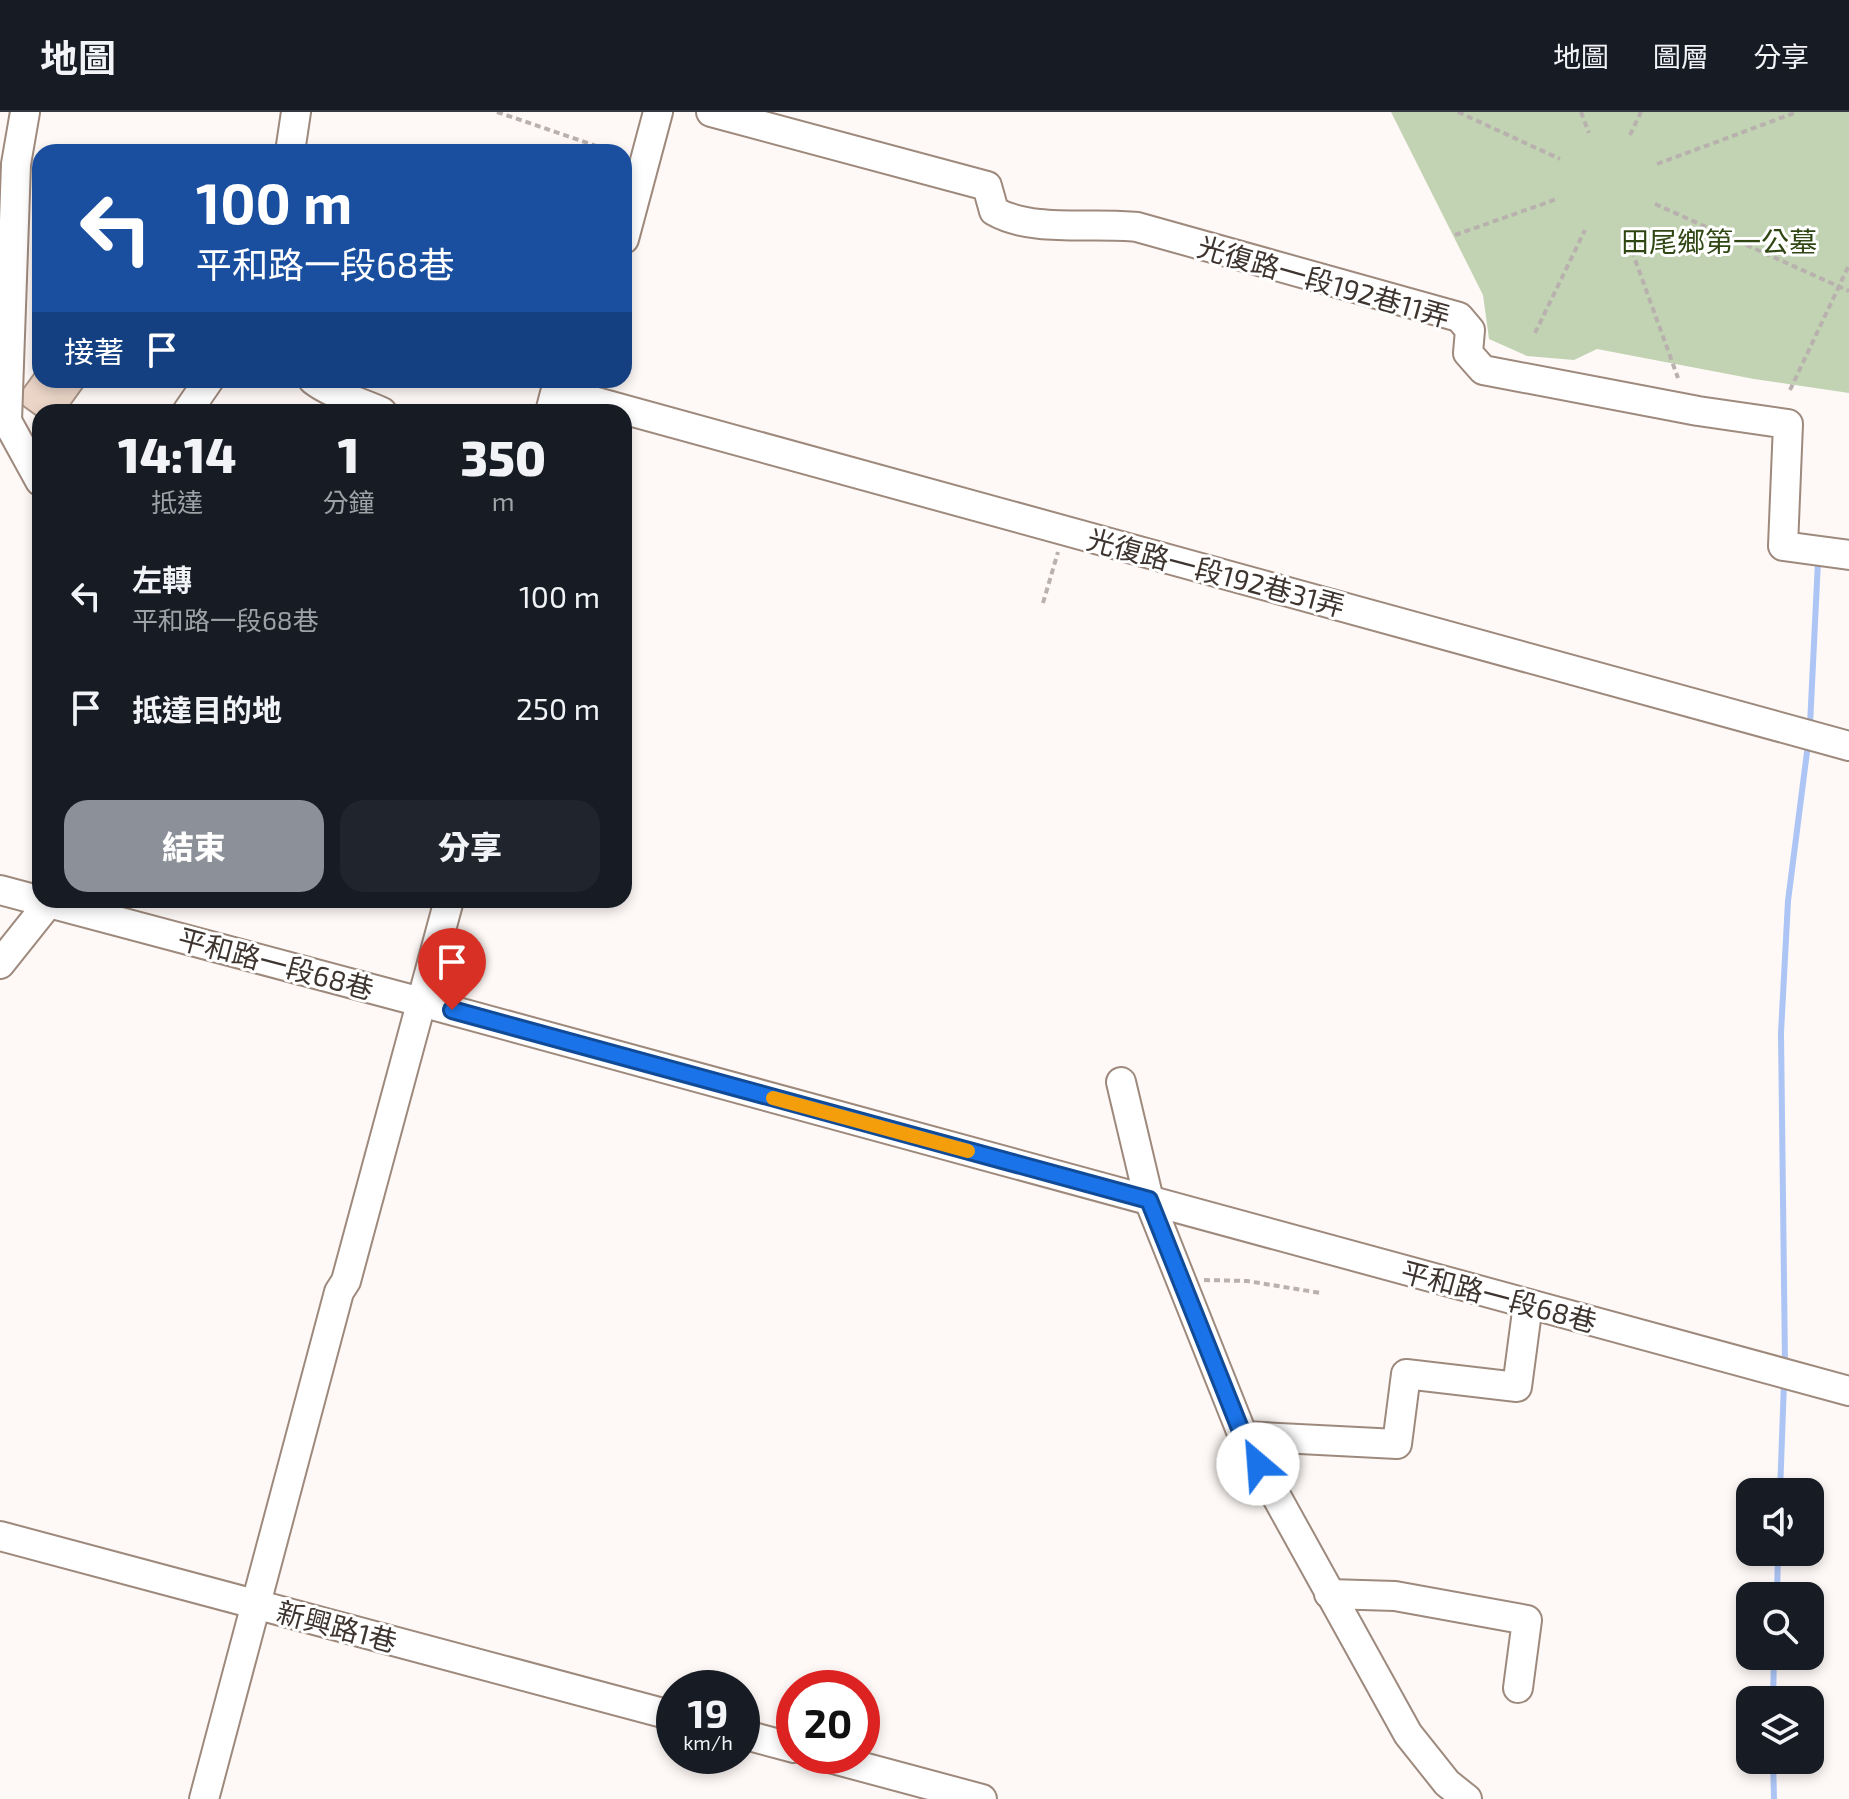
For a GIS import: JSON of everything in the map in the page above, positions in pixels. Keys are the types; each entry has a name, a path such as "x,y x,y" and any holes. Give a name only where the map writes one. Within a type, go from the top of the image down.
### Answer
{"street":[{"path":"25,112 8,161 5,296 7,421 32,466"},
{"path":"291,144 296,112"},
{"path":"632,209 658,112"},
{"name":"光復路一段192巷11弄","path":"711,112 987,186 994,211 1005,218 1039,224 1108,223 1137,227 1459,317 1470,330 1468,353 1483,370 1698,411 1788,424 1783,546 1849,555"},
{"path":"325,388 366,404"},
{"path":"552,404 555,393 583,397"},
{"name":"光復路一段192巷31弄","path":"583,397 608,404"},
{"name":"光復路一段192巷31弄","path":"632,411 1849,746"},
{"name":"平和路一段68巷","path":"0,890 32,898"},
{"path":"0,964 46,908"},
{"name":"平和路一段68巷","path":"73,908 1849,1391"},
{"path":"204,1799 339,1292 346,1281 447,908"},
{"path":"1121,1082 1149,1200 1243,1436 1408,1734 1448,1794"},
{"path":"1243,1436 1397,1444 1406,1374 1517,1387 1528,1304"},
{"name":"新興路1巷","path":"0,1536 656,1711"},
{"path":"1329,1594 1395,1596 1527,1620 1518,1688"},
{"path":"880,1772 982,1799"}],"path":[{"path":"497,112 591,144"},
{"path":"1458,112 1560,159"},
{"path":"1581,112 1589,133"},
{"path":"1630,135 1641,112"},
{"path":"1657,164 1797,112"},
{"path":"1455,235 1557,199"},
{"path":"1655,204 1849,291"},
{"path":"1535,333 1585,230"},
{"path":"1625,232 1678,378"},
{"path":"1790,390 1849,265"},
{"path":"1043,603 1064,531"},
{"path":"1182,1280 1247,1281 1321,1293"}],"green space":[{"name":"田尾鄉第一公墓","path":"1391,112 1849,112 1849,393 1754,379 1597,349 1574,360 1527,356 1489,339 1483,295"}],"building":[{"path":"32,377 32,388 82,388 71,404 32,404 32,412 15,400"}],"waterway":[{"path":"1810,725 1818,561"},
{"path":"1785,1364 1781,1033 1788,901 1808,744"},
{"path":"1781,1478 1784,1383"},
{"path":"1777,1582 1778,1566"},
{"path":"1773,1686 1774,1670"},
{"path":"1773,1774 1774,1799"}],"slow traffic":[{"path":"773,1098 968,1151"}],"route":[{"path":"452,1010 1149,1200 1243,1436 1258,1464"}]}
